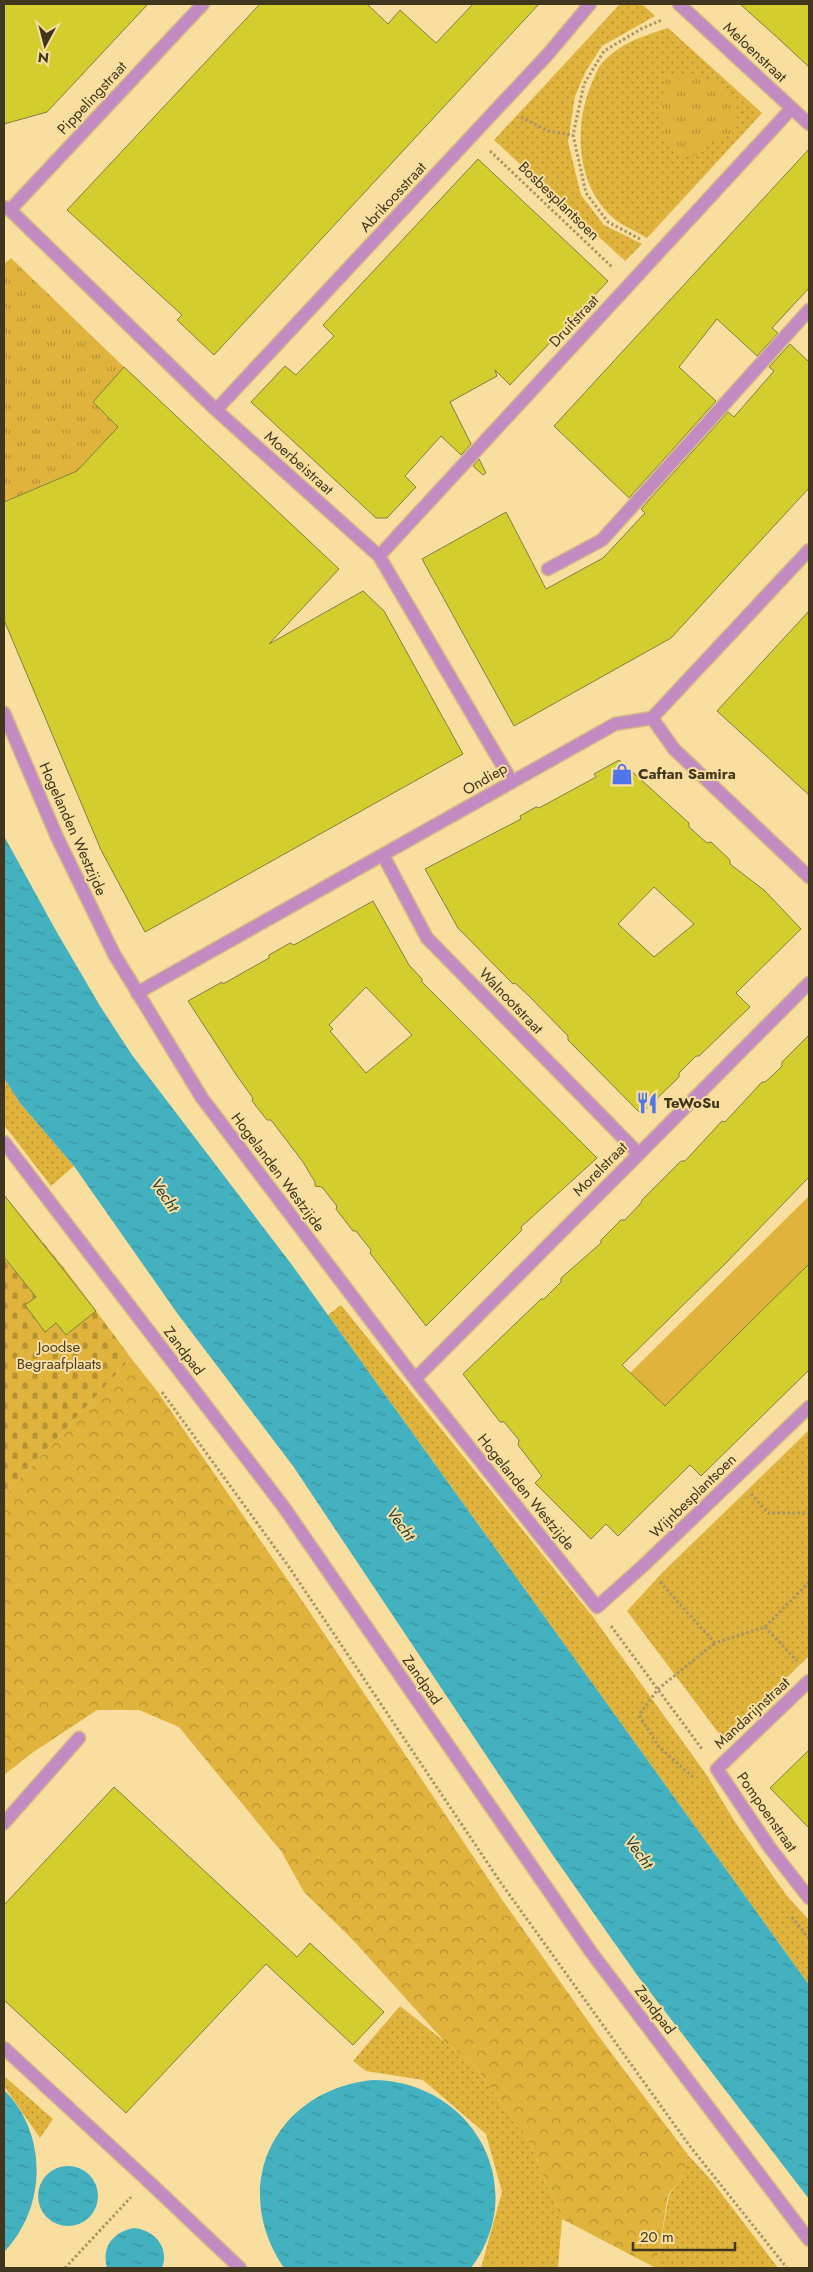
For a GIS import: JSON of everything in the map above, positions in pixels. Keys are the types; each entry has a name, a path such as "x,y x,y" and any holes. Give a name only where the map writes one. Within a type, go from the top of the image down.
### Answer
{"street":[{"name":"Pippelingstraat","path":"7,208 203,4"},
{"name":"Abrikoosstraat","path":"216,410 473,135 590,4"},
{"name":"Meloenstraat","path":"682,7 809,124"},
{"name":"Druifstraat","path":"379,556 792,108"},
{"name":"Moerbeistraat","path":"7,208 216,410 379,556 512,782"},
{"path":"548,569 602,540 809,310"},
{"path":"809,550 652,718 674,749 809,877"},
{"name":"Hogelanden Westzijde","path":"4,713 57,837 114,954 202,1098 415,1379 597,1607"},
{"name":"Ondiep","path":"137,993 615,724 652,718"},
{"name":"Walnootstraat","path":"383,855 427,938 639,1154"},
{"name":"Morelstraat","path":"415,1379 809,983"},
{"name":"Zandpad","path":"4,1142 283,1506 591,1952 809,2240"},
{"name":"Wijnbesplantsoen","path":"597,1607 644,1565 809,1407"},
{"name":"Mandarijnstraat","path":"717,1768 809,1681"},
{"path":"4,1823 79,1738"},
{"name":"Pompoenstraat","path":"717,1768 770,1848 809,1898"},
{"path":"4,2048 240,2268"}],"path":[{"path":"661,249 608,222 586,193 573,136 584,84 604,51 682,7"},
{"path":"538,126 548,131 573,136"},
{"name":"Bosbesplantsoen","path":"473,135 630,284"},
{"path":"162,1390 289,1567 500,1883 689,2145 787,2268"},
{"path":"735,1478 768,1513 809,1513"},
{"path":"644,1565 715,1643"},
{"path":"658,1689 715,1643 765,1627 809,1582"},
{"path":"597,1607 717,1768"},
{"path":"765,1627 798,1662"},
{"path":"65,2268 147,2180"}],"green space":[{"path":"620,4 642,4 655,16 602,46 586,71 575,96 568,142 581,195 604,225 642,244 625,261 494,140"},
{"path":"668,28 762,113 647,238 623,225 599,203 585,171 582,154 582,118 591,85 599,67 606,59 630,42"},
{"path":"667,74 712,80 727,89 732,95 737,113 737,122 733,132 718,139 706,141 703,149 693,157 680,154 674,149 666,137 661,114"},
{"path":"11,258 152,394 77,471 4,502 4,264"},
{"path":"4,1078 20,1103 74,1166 51,1186 4,1125"},
{"name":"Joodse Begraafplaats","path":"4,1195 65,1269 131,1358 4,1496"},
{"path":"809,1196 809,1265 636,1435 631,1387 638,1380 630,1373"},
{"path":"341,1305 593,1617 706,1774 735,1822 787,1896 809,1920 809,1985 328,1315"},
{"path":"131,1358 157,1391 305,1605 503,1901 600,2038 688,2155 681,2180 668,2195 656,2268 562,2219 530,2144 475,2066 445,2042 353,1940 304,1892 281,1851 179,1727 139,1710 97,1710 32,1753 4,1775 4,1496"},
{"path":"809,1430 809,1656 723,1739 627,1611 662,1573"},
{"path":"400,2006 475,2066 530,2144 562,2219 558,2268 481,2268 502,2192 486,2134 423,2080 366,2071 353,2061"},
{"path":"4,2076 53,2119 40,2138 4,2086"},
{"path":"688,2155 711,2180 778,2268 656,2268 669,2195 681,2180"}],"water":[{"name":"Vecht","path":"4,836 100,1006 132,1055 292,1265 809,1985 809,2199 637,1975 552,1854 293,1466 177,1313 74,1166 20,1103 4,1078"},
{"path":"373,2080 408,2085 439,2098 464,2118 482,2144 493,2173 495,2204 488,2236 471,2268 284,2268 268,2237 260,2205 262,2175 271,2147 287,2122 310,2102 339,2088"},
{"path":"4,2090 18,2108 29,2127 35,2149 37,2171 34,2193 28,2214 18,2234 4,2252"},
{"path":"68,2166 84,2171 89,2175 93,2180 98,2196 93,2212 89,2217 84,2221 68,2226 52,2221 47,2217 43,2212 38,2196 43,2180 47,2175 52,2171"},
{"path":"134,2228 148,2232 158,2241 164,2253 162,2268 107,2268 106,2253 111,2241 120,2233"}],"building":[{"path":"4,4 148,4 47,112 4,124"},
{"path":"260,4 367,4 388,24 400,10 436,43 473,4 539,4 214,355 177,320 182,315 67,210"},
{"path":"740,4 809,4 809,67 780,40"},
{"path":"809,149 809,288 772,328 778,333 757,356 717,319 679,367 716,401 629,498 554,426"},
{"path":"478,159 608,281 510,385 495,370 497,376 450,402 471,444 461,455 441,436 405,476 416,487 387,518 376,518 251,402 285,366 296,375 334,336 323,325"},
{"path":"790,344 809,362 809,488 671,638 514,726 422,559 506,512 546,589 603,558 645,513 641,509 728,412 734,417 774,371 769,367"},
{"path":"124,367 339,569 269,644 363,591 384,611 463,754 145,932 101,850 4,620 4,502 77,471 118,427 93,402"},
{"path":"479,459 486,473 483,475 473,466"},
{"path":"809,611 809,795 717,711"},
{"path":"619,760 689,823 689,827 699,836 707,843 711,842 730,860 730,864 765,891 801,929 736,993 750,1007 699,1056 696,1056 679,1073 679,1077 641,1114 568,1040 568,1036 529,996 515,983 513,984 458,928 425,869 521,819 520,816 536,807 539,808 596,777 594,774","holes":["654,887 694,924 654,957 618,924"]},
{"path":"373,901 409,965 422,979 422,982 597,1158 521,1227 522,1230 426,1326 370,1253 371,1250 336,1209 337,1206 322,1187 315,1186 315,1182 303,1162 271,1120 267,1120 252,1101 253,1098 188,1001 269,958 269,955 290,943 294,945","holes":["366,987 412,1035 366,1073 330,1031 333,1029 329,1025"]},
{"path":"809,1035 809,1177 725,1264 622,1365 665,1406 809,1264 809,1370 701,1476 690,1465 618,1536 606,1524 591,1539 535,1483 542,1476 518,1445 519,1440 504,1422 500,1422 463,1374 541,1299 544,1299 561,1282 561,1278 601,1243 601,1240 621,1220 625,1220 642,1200 681,1161 685,1161 722,1121 725,1122 762,1082 765,1082 773,1075 782,1066 782,1062"},
{"path":"4,1195 96,1311 66,1335 56,1323 45,1332 25,1305 36,1297 4,1257"},
{"path":"809,1750 809,1828 770,1788"},
{"path":"114,1787 297,1957 310,1943 384,2012 353,2045 266,1964 126,2113 4,2000 4,1905"}],"place":[{"name":"Caftan Samira","path":"622,774"},
{"name":"TeWoSu","path":"647,1103"}]}
